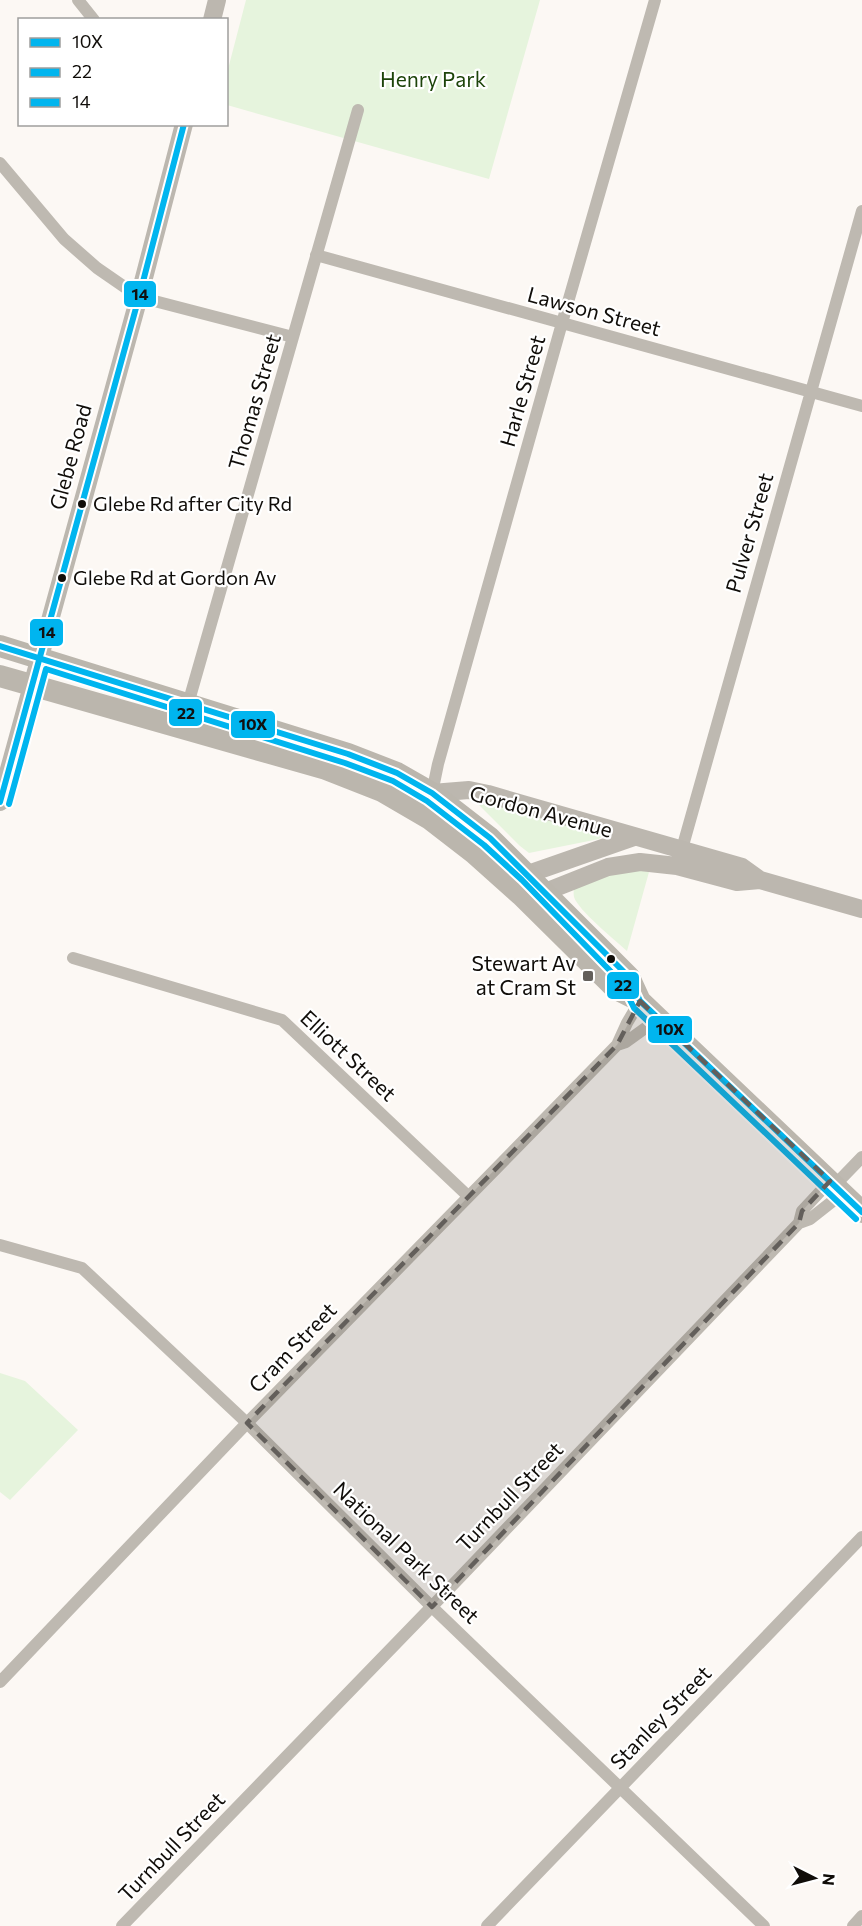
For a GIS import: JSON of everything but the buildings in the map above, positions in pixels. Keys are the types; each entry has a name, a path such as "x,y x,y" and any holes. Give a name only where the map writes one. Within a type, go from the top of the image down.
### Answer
{"highway":[{"path":"0,646 348,754 397,773 432,793 490,838 525,885 616,989 640,1001 862,1212"},
{"path":"0,676 326,769 382,791 430,819 474,853 525,885 545,892 629,976 640,1001"}],"main road":[{"path":"213,18 218,0"},
{"name":"Glebe Road","path":"0,802 139,297 183,126"},
{"name":"Gordon Avenue","path":"432,793 469,790 488,794 634,837 737,882 760,880 862,909"},
{"name":"Gordon Avenue","path":"525,885 634,837"},
{"name":"Gordon Avenue","path":"545,892 608,867 680,858"}],"street":[{"path":"78,0 92,18"},
{"name":"Harle Street","path":"432,793 438,764 655,0"},
{"name":"Thomas Street","path":"188,704 358,110"},
{"path":"0,163 64,239 97,268 139,297 294,338"},
{"name":"Pulver Street","path":"680,858 862,211"},
{"name":"Lawson Street","path":"316,255 862,406"},
{"name":"Elliott Street","path":"73,958 282,1020 468,1196"},
{"name":"Cram Street","path":"0,1682 246,1423 617,1044 640,1001"},
{"name":"Cram Street","path":"617,1044 626,1042 658,1019"},
{"name":"Turnbull Street","path":"122,1926 432,1607 799,1223 802,1211 836,1187 862,1157"},
{"name":"National Park Street","path":"0,1245 82,1268 246,1423 432,1607 764,1926"},
{"name":"Stanley Street","path":"488,1926 862,1537"},
{"path":"853,1926 862,1916"}],"highlighted area":[{"path":"640,1001 830,1181 802,1211 799,1223 432,1607 247,1423 617,1045"}],"green space":[{"name":"Henry Park","path":"246,0 540,0 489,179 228,105 228,69"},
{"path":"471,797 602,836 599,839 529,853"},
{"path":"637,870 649,872 627,951 582,909 574,897 574,891 576,883 585,878"},
{"path":"0,1373 25,1381 78,1430 10,1500 0,1492"}],"transit line":[{"name":"14","path":"0,802 139,297 183,126"},
{"name":"10X","path":"0,646 348,754 397,773 432,793 490,838 629,977 640,1001 862,1212"},
{"name":"22","path":"9,804 46,669 345,763 393,781 427,801 484,845 522,880 621,982 634,1008 856,1219"}],"place":[{"name":"Glebe Rd after City Rd","path":"82,504"},
{"name":"Glebe Rd at Gordon Av","path":"62,578"},
{"name":"Stewart Av at Cram St","path":"588,976"}]}
